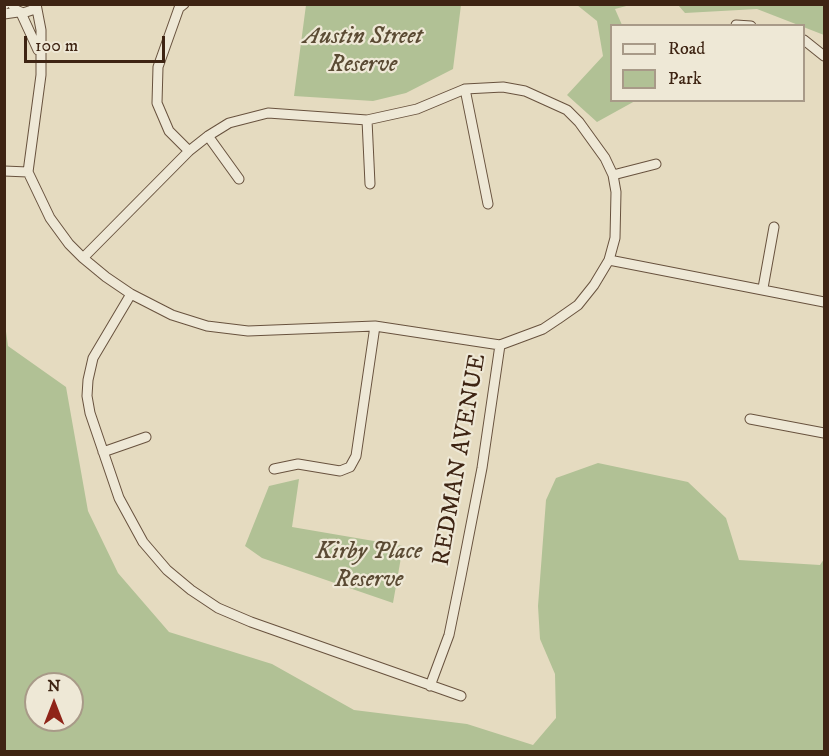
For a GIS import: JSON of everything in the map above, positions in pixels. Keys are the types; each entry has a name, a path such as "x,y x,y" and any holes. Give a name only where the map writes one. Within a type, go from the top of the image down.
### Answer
{"street":[{"path":"4,14 17,10 30,12 36,4"},
{"path":"36,4 41,30 41,75 28,172 50,218 83,258 131,294 172,315 207,326 248,331 375,326 500,345 543,329 578,305 594,285 609,260 617,215 613,175 594,141 567,110 525,91 503,87 465,89 417,109 367,120 268,113 229,123 208,136 189,151 83,258"},
{"path":"184,4 179,8 158,67 157,103 169,131 189,151"},
{"path":"17,10 40,55"},
{"path":"805,41 825,56"},
{"path":"465,89 488,204"},
{"path":"367,120 370,184"},
{"path":"208,136 239,179"},
{"path":"613,175 656,164"},
{"path":"4,171 28,172"},
{"path":"763,288 774,227"},
{"path":"609,260 763,288 825,302"},
{"path":"131,294 93,358 88,380 90,413 103,452 119,498 143,542 167,570 190,590 218,608 251,622 460,696"},
{"path":"274,469 298,464 340,471 350,467 356,456 375,326"},
{"name":"REDMAN AVENUE","path":"430,686 448,634 462,576 482,468 500,345"},
{"path":"750,419 825,433"},
{"path":"103,452 146,437"}],"green space":[{"name":"Austin Street Reserve","path":"306,5 461,5 453,69 406,93 373,101 294,96"},
{"path":"577,5 630,5 615,9 622,24 610,24 610,102 633,102 597,122 567,95 603,56 597,21"},
{"path":"678,5 824,5 824,35 805,28 805,24 796,24 757,9 685,13"},
{"path":"4,317 8,346 66,387 88,511 118,573 169,632 272,664 354,710 467,724 533,745 556,718 555,674 540,639 538,606 546,500 556,478 598,463 688,482 726,518 739,560 820,565 824,559 824,751 5,751"},
{"name":"Kirby Place Reserve","path":"299,479 292,527 403,546 393,603 262,558 245,546 269,486"}]}
